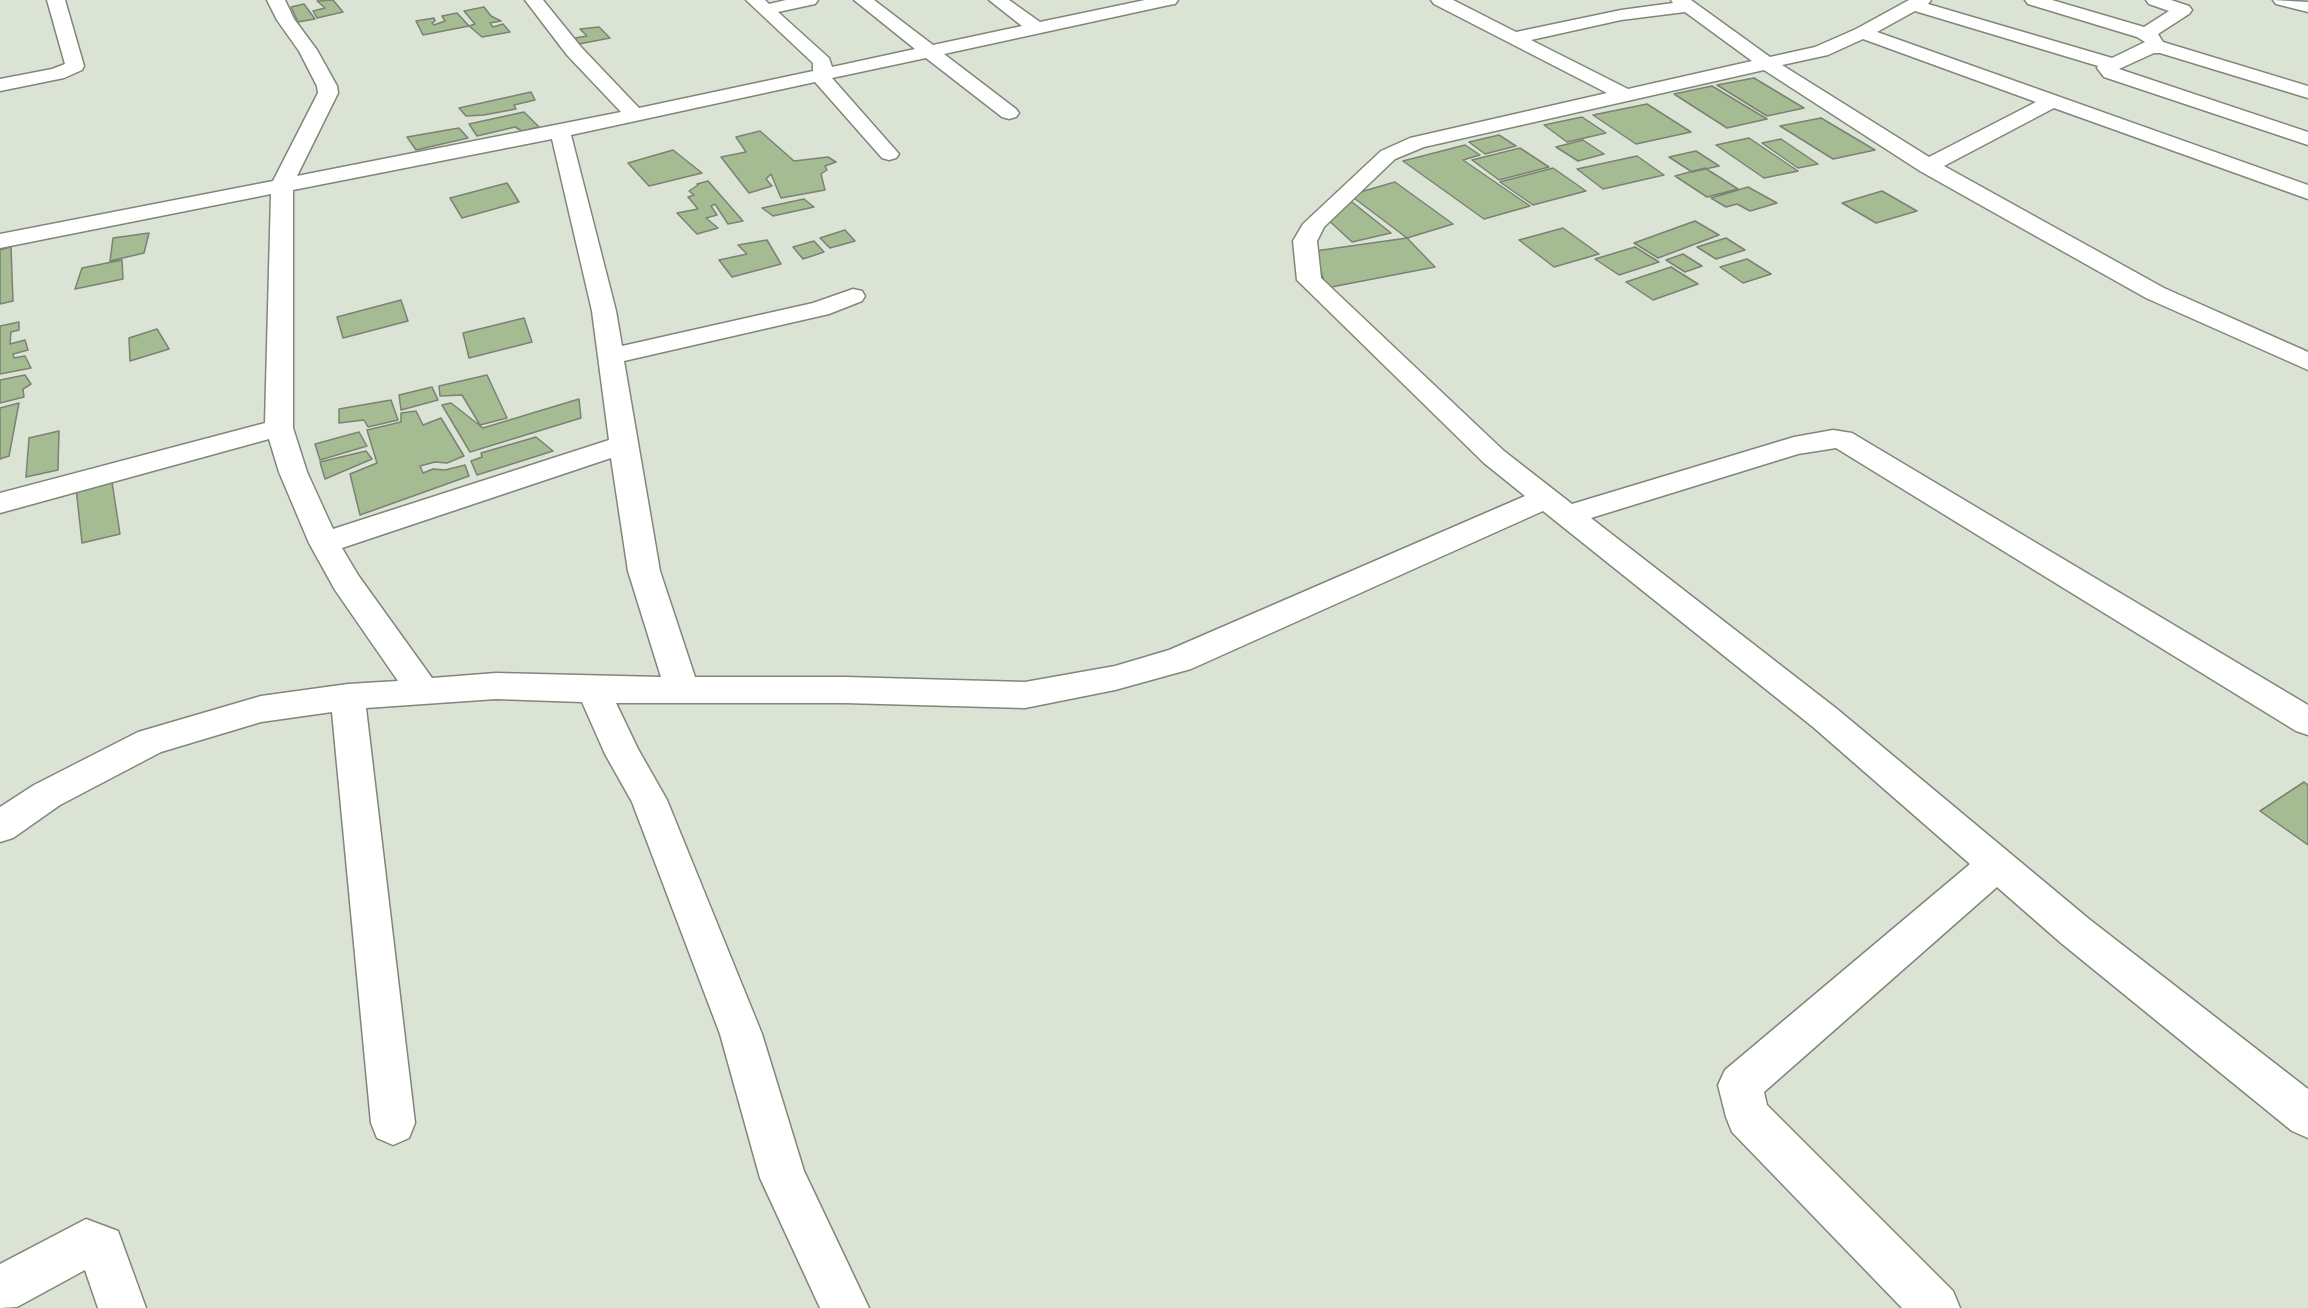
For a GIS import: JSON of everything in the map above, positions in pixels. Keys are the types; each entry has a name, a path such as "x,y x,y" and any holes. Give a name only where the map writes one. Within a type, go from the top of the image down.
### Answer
{"street":[{"path":"0,85 57,74 75,66 56,0"},
{"path":"534,0 574,51 635,115"},
{"path":"760,5 809,0"},
{"path":"863,0 1009,113"},
{"path":"998,0 1036,28"},
{"path":"0,240 560,131 1169,0"},
{"path":"1440,0 1624,95"},
{"path":"2034,0 2308,92"},
{"path":"2155,0 2181,7 2183,10 2150,32 2149,40 2106,68 2111,73 2308,139"},
{"path":"2282,0 2308,7"},
{"path":"281,1 286,20 308,50 327,86 328,93 282,185 279,428 293,472 324,543 346,582 424,692"},
{"path":"2112,64 1917,2 1862,33 1821,51 1417,142 1388,155 1314,224 1305,241 1310,280 1494,457 1825,718 2075,932 2308,1116"},
{"path":"1514,38 1684,3 1767,63 1928,166 2155,293 2308,362"},
{"path":"760,5 822,62 823,80 827,86 889,154"},
{"path":"1862,33 2308,192"},
{"path":"1928,166 2053,101"},
{"path":"560,131 604,310 644,571 683,691"},
{"path":"612,356 820,309 853,296"},
{"path":"0,503 279,428"},
{"path":"0,827 47,795 150,742 261,709 348,697 496,686 593,690 845,690 1025,695 1115,678 1179,660 1557,507 1794,446 1833,439 1842,439 2308,722"},
{"path":"324,543 623,445"},
{"path":"593,690 623,754 650,800 741,1034 783,1178 845,1308"},
{"path":"348,697 393,1123"},
{"path":"1936,1308 1748,1117 1740,1085 1997,864"},
{"path":"0,1290 87,1243 101,1248 122,1308"}],"building":[{"path":"333,0 343,12 317,18 313,11 325,8 317,1"},
{"path":"304,4 315,19 298,22 291,7"},
{"path":"484,7 491,16 501,21 490,23 493,27 503,24 510,32 482,37 469,26 475,24 464,11"},
{"path":"457,13 469,26 423,35 416,21 434,18 435,21 432,23 434,25 445,21 442,16"},
{"path":"599,27 610,38 579,44 575,38 587,36 580,29"},
{"path":"1754,78 1804,108 1767,116 1717,85"},
{"path":"1712,86 1767,119 1727,128 1674,94"},
{"path":"531,92 535,100 514,105 516,109 466,116 459,108"},
{"path":"1647,104 1691,132 1636,144 1593,115"},
{"path":"524,112 539,127 522,131 515,127 477,136 469,124"},
{"path":"1582,117 1606,133 1567,142 1544,125"},
{"path":"1821,118 1875,150 1833,159 1780,126"},
{"path":"459,128 468,138 416,150 407,137"},
{"path":"760,131 794,161 828,157 836,162 825,166 827,170 821,174 825,190 781,198 771,174 766,179 772,186 749,193 721,157 746,152 736,137"},
{"path":"1499,135 1516,146 1485,154 1469,142"},
{"path":"1749,138 1798,171 1764,178 1716,145"},
{"path":"1781,139 1818,164 1798,168 1762,143"},
{"path":"1583,140 1604,154 1578,161 1556,147"},
{"path":"1465,145 1480,155 1463,160 1530,206 1484,219 1403,161"},
{"path":"1520,148 1549,167 1499,180 1472,160"},
{"path":"673,150 702,173 649,186 628,163"},
{"path":"1696,151 1719,166 1692,172 1669,157"},
{"path":"1637,156 1664,175 1603,189 1577,169"},
{"path":"1553,168 1586,191 1533,205 1500,182"},
{"path":"1705,168 1738,189 1707,197 1675,176"},
{"path":"708,181 743,221 728,224 715,204 711,206 717,215 706,218 718,228 697,234 677,213 698,209 688,197 694,195 689,191 697,184"},
{"path":"1395,182 1453,224 1407,238 1350,195"},
{"path":"507,183 519,202 462,218 450,198"},
{"path":"1748,187 1777,203 1750,211 1737,204 1726,207 1711,198"},
{"path":"1882,191 1917,211 1876,223 1842,203"},
{"path":"804,199 814,207 773,216 762,208"},
{"path":"1352,202 1391,233 1352,242 1323,215"},
{"path":"1695,221 1719,235 1658,258 1634,243"},
{"path":"1563,228 1599,254 1554,267 1519,240"},
{"path":"845,230 855,241 830,248 820,238"},
{"path":"149,233 144,253 110,261 113,238"},
{"path":"1407,238 1435,267 1326,288 1315,251"},
{"path":"1726,238 1745,250 1716,259 1697,247"},
{"path":"767,240 781,264 732,277 719,260 747,254 738,245"},
{"path":"814,241 824,252 803,259 793,247"},
{"path":"11,247 13,301 0,304 0,250"},
{"path":"1635,247 1659,262 1619,275 1595,259"},
{"path":"1683,254 1702,266 1685,272 1666,260"},
{"path":"1747,259 1771,274 1743,283 1720,267"},
{"path":"122,260 123,279 75,289 82,268"},
{"path":"1671,267 1698,284 1653,300 1626,282"},
{"path":"401,300 408,321 343,338 337,317"},
{"path":"524,318 532,342 469,358 463,333"},
{"path":"19,322 19,330 11,332 10,344 25,340 28,350 13,354 14,358 25,356 31,368 0,374 0,326"},
{"path":"157,329 169,349 130,361 129,338"},
{"path":"25,375 31,384 23,389 24,397 0,403 0,380"},
{"path":"487,375 507,418 480,425 462,395 440,396 439,386"},
{"path":"432,387 438,400 401,410 399,395"},
{"path":"579,399 581,418 470,452 442,405 451,403 483,428"},
{"path":"391,400 398,420 368,427 364,420 339,423 339,409"},
{"path":"19,403 9,456 0,459 0,408"},
{"path":"416,411 423,425 441,418 464,456 447,463 435,462 420,466 423,473 433,469 445,470 465,465 469,476 360,515 350,474 377,463 367,430 401,422 401,413"},
{"path":"59,431 58,470 26,477 29,438"},
{"path":"359,432 367,446 320,460 315,444"},
{"path":"536,437 553,451 477,475 471,461 482,457 481,453"},
{"path":"366,451 372,459 325,479 320,462"},
{"path":"112,482 120,534 82,543 76,488"},
{"path":"2304,782 2308,785 2308,845 2260,811"}]}
